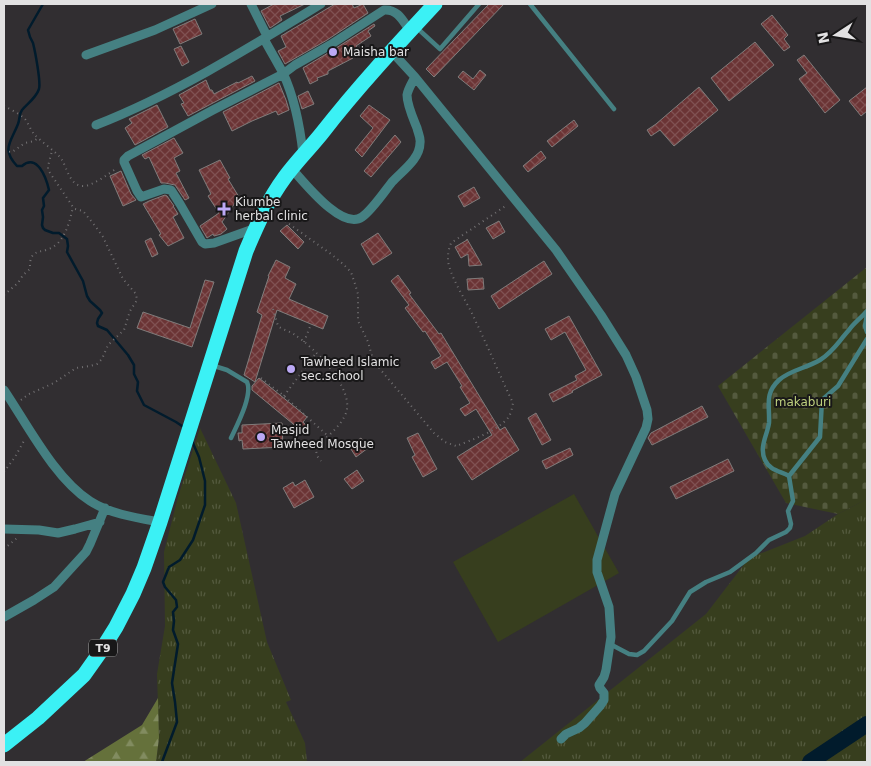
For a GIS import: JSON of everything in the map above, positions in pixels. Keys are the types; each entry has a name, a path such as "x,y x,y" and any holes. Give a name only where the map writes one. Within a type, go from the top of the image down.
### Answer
{"highway":[{"name":"T9","path":"4,745 38,718 79,680 101,651 133,594 160,522 246,251 274,194 303,154 435,4"}],"street":[{"path":"86,55 155,30 212,4"},
{"path":"251,4 290,90 298,118 303,154"},
{"path":"96,125 118,117 184,84 321,4"},
{"path":"256,228 214,243 204,244 170,190 164,189 141,197 137,192 124,160 128,156 212,110 283,74 295,65 330,46 384,10 390,9 395,11 412,28"},
{"path":"392,52 415,77 556,250 626,355 647,410 648,420 646,428 615,494 597,560 597,572 609,607 611,637 604,677 599,685 604,692 604,700 579,728 566,734 561,739"},
{"path":"292,169 330,209 343,218 355,221 363,217 410,164 418,151 419,135 407,95 415,77"},
{"path":"4,390 31,433 68,483 90,501 105,508 160,522"},
{"path":"4,617 54,586 86,552 105,508"},
{"path":"4,529 39,530 58,533 100,522"}],"lane":[{"path":"412,28 440,49 480,4"},
{"path":"530,4 614,109"},
{"path":"789,476 772,469 767,464 762,453 768,423 768,402 773,388 779,380 789,373 807,367 830,353 867,311"},
{"path":"867,315 865,326 867,332"},
{"path":"610,644 629,654 637,655 644,651 672,621 690,592 735,568 756,553 769,540 790,528 788,511 793,501 789,476 820,437 822,400 838,386 867,339"},
{"path":"210,365 227,370 249,385 246,401 231,438"}],"path":[{"path":"4,106 26,120 38,138 62,159 71,179 77,185 87,185 102,179 124,162"},
{"path":"4,151 12,152 25,143 38,138"},
{"path":"15,406 23,398 54,383 76,368 97,364 102,359 108,345 124,330 130,311 137,300 136,294 123,279 96,227 83,211 73,207 48,170 52,151"},
{"path":"285,221 331,254 351,272 358,294 358,321 372,356 380,369 434,433 445,442 456,446 478,438 498,426 509,417 513,403 454,277 449,264 448,252 451,243 514,200"},
{"path":"4,295 18,283 22,274 30,269 32,255 51,249 63,237 68,227 73,207"},
{"path":"273,309 278,326 295,335 316,353 343,386 348,403 346,414 340,423 318,445 316,450 317,456 321,461"},
{"path":"304,342 311,324"},
{"path":"284,396 316,353"},
{"path":"260,378 284,396 328,436"},
{"path":"4,472 20,450 23,440 31,433"},
{"path":"4,549 28,530"}],"green space":[{"name":"makaburi","path":"867,267 867,499 838,514 786,503 718,386"},
{"path":"200,428 236,503 267,642 291,700 286,702 305,743 307,762 156,762 159,738 157,674 165,626 164,552 178,497"},
{"path":"574,494 619,573 498,642 453,562"},
{"path":"867,499 867,762 520,762 706,614 749,558 805,536 838,514"},
{"path":"158,698 159,738 156,762 83,762 142,725"}],"building":[{"path":"274,4 305,4 280,16 282,20 270,28 261,11"},
{"path":"335,4 352,4 354,8 363,4 368,13 327,40 285,64 278,51 286,47 281,36"},
{"path":"489,4 504,4 434,77 426,69"},
{"path":"772,15 788,35 784,39 790,47 784,51 761,24"},
{"path":"195,19 202,34 180,44 173,29"},
{"path":"374,24 375,26 368,31 371,36 356,46 359,51 351,56 353,58 328,71 328,74 317,78 318,80 310,84 303,68"},
{"path":"755,42 774,65 729,101 711,78"},
{"path":"181,46 189,62 182,66 174,49"},
{"path":"804,55 840,100 825,113 799,79 807,73 797,60"},
{"path":"480,70 486,75 474,90 458,77 463,71 473,79"},
{"path":"252,76 255,81 188,116 181,104 184,103 179,95 206,80 214,94"},
{"path":"279,83 289,110 278,115 276,111 232,131 223,112"},
{"path":"699,87 718,110 674,146 660,130 651,136 647,130"},
{"path":"867,87 867,111 861,116 849,101"},
{"path":"308,91 314,104 302,109 298,96"},
{"path":"157,105 168,127 135,145 125,128 132,123 129,119"},
{"path":"369,105 390,120 362,157 355,150 373,128 360,116"},
{"path":"574,120 578,126 552,147 547,141"},
{"path":"395,135 401,142 371,177 364,171"},
{"path":"174,138 183,153 174,158 180,171 176,173 189,198 185,200 175,185 161,183 149,157 145,159 142,155"},
{"path":"541,151 546,158 528,172 523,166"},
{"path":"220,160 230,178 228,179 239,197 222,222 227,229 221,234 214,236 213,234 207,238 200,226 219,213 208,196 211,194 199,170"},
{"path":"121,171 131,194 136,200 123,206 110,176"},
{"path":"474,187 480,198 464,207 458,196"},
{"path":"165,195 178,214 173,217 184,238 168,246 159,235 161,234 143,204"},
{"path":"499,221 505,232 493,239 486,228"},
{"path":"287,225 304,242 298,249 280,231"},
{"path":"378,233 392,253 373,265 361,244"},
{"path":"151,238 158,254 152,257 145,241"},
{"path":"467,239 482,265 469,266 468,254 461,258 455,247"},
{"path":"276,260 290,267 285,278 296,284 289,299 328,316 323,329 277,310 255,382 244,375 262,315 257,312 268,276"},
{"path":"544,261 552,274 499,309 491,296"},
{"path":"398,275 411,293 409,294 439,334 441,333 500,430 505,427 519,450 472,480 457,457 492,435 476,409 465,416 460,409 470,403 447,362 435,369 431,362 441,356 425,331 423,332 405,308 409,305 391,281"},
{"path":"483,278 484,289 468,290 467,279"},
{"path":"205,280 214,282 192,347 137,328 143,312 190,328"},
{"path":"569,316 602,375 553,402 549,394 577,380 575,376 586,370 565,332 551,340 545,329"},
{"path":"259,378 307,417 303,422 309,428 304,433 252,390 252,386"},
{"path":"702,406 708,417 652,445 648,438 651,433"},
{"path":"536,413 551,440 542,445 528,418"},
{"name":"Masjid Tawheed Mosque","path":"282,423 283,447 243,449 242,440 239,441 238,433 242,433 242,425"},
{"path":"418,433 437,469 423,477 412,457 415,455 407,438"},
{"path":"361,438 368,448 356,457 349,446"},
{"path":"570,448 573,455 546,469 542,461"},
{"path":"728,459 734,471 676,499 670,487"},
{"path":"357,470 364,481 352,489 344,479"},
{"path":"305,480 314,497 294,508 283,488 293,482 295,486"}],"waterway":[{"path":"43,4 28,30 36,59 39,89 34,98 21,112 10,141 9,155 17,166 32,162 43,173 49,190 43,198 43,228 53,233 59,233 67,239 67,252 83,281 87,296 102,313 98,319 98,326 107,330 134,365 134,374 138,382 137,391 144,405 185,428"},
{"path":"162,762 177,722 172,683 178,644 173,630 173,612 177,607 176,600 163,582 169,567 180,560 193,540 205,505 205,481 199,457 192,441"},
{"path":"810,762 867,724"}],"place":[{"name":"Maisha bar","path":"333,52"},
{"name":"Kiumbe herbal clinic","path":"224,209"},
{"name":"Tawheed Islamic sec.school","path":"291,369"},
{"name":"Masjid Tawheed Mosque","path":"261,437"}]}
